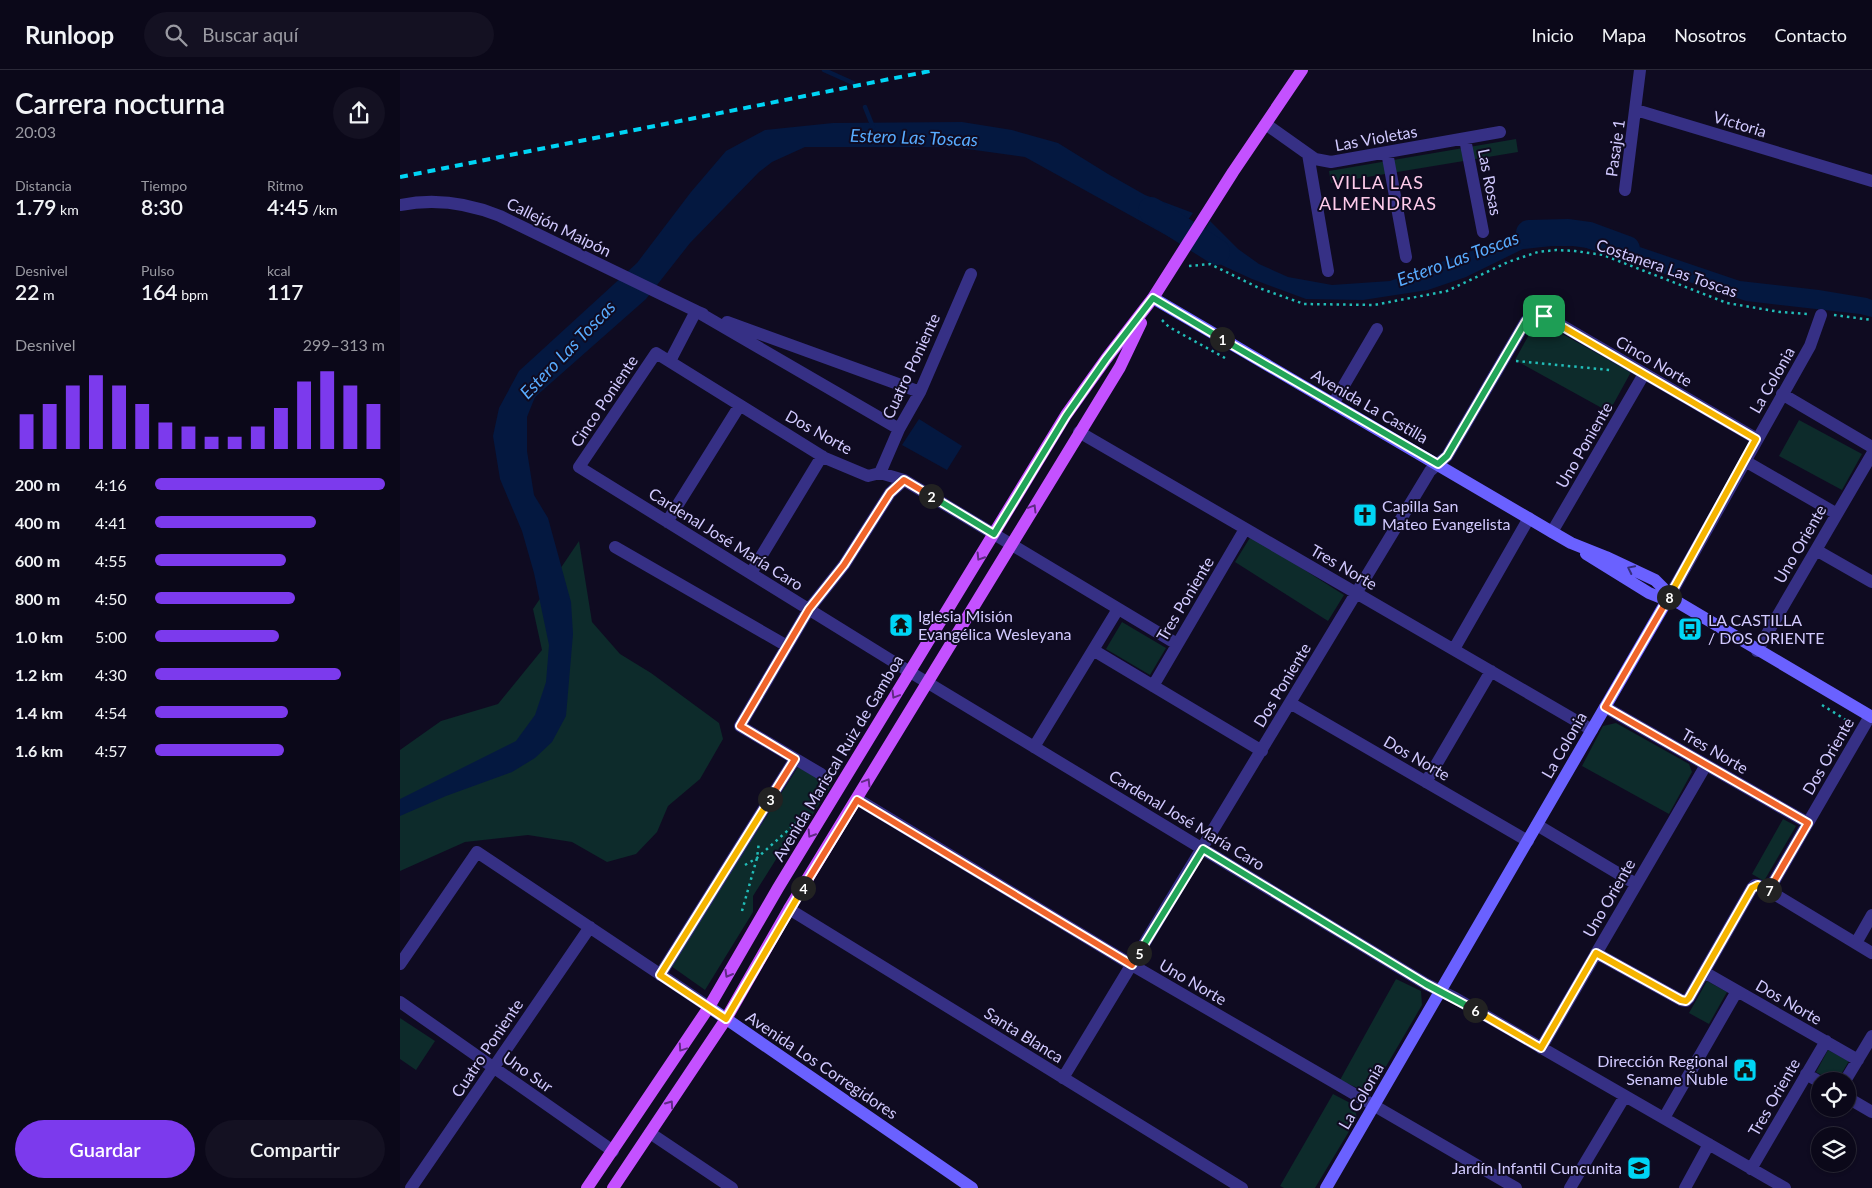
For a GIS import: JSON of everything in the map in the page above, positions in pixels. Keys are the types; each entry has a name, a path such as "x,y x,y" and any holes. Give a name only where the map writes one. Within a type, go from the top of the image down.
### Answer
{"main road":[{"name":"Avenida Mariscal Ruiz de Gamboa","path":"587,1188 709,1008 778,888 1066,416 1106,359 1153,298 1302,70"},
{"name":"Avenida Mariscal Ruiz de Gamboa","path":"613,1188 726,1019 790,909 1010,544 1120,367 1153,298"}],"street":[{"path":"1636,110 1640,70"},
{"name":"Victoria","path":"1636,110 1872,181"},
{"name":"Pasaje 1","path":"1625,190 1636,110"},
{"name":"Las Violetas","path":"1266,125 1315,159 1331,162 1500,132"},
{"name":"Las Rosas","path":"1465,139 1482,232"},
{"path":"1387,152 1406,257"},
{"path":"1308,154 1328,271"},
{"name":"Callejón Maipón","path":"400,205 441,202 464,204 486,210 696,311 899,429"},
{"name":"Cuatro Poniente","path":"880,473 899,429 920,392 971,274"},
{"name":"Avenida La Castilla","path":"1153,298 1571,542 1593,559 1649,593 1659,597 1669,597 1871,717"},
{"path":"670,361 696,311"},
{"name":"Callejón Maipón","path":"696,311 920,392"},
{"name":"La Colonia","path":"1326,1188 1669,597 1756,439 1810,346 1821,314"},
{"name":"Cinco Norte","path":"1534,316 1539,315 1549,318 1756,439"},
{"name":"Dos Poniente","path":"1063,1078 1430,471 1447,456 1526,321 1534,316"},
{"path":"1333,404 1377,329"},
{"name":"Dos Norte","path":"656,353 822,456 868,476 880,473 904,480 1177,644"},
{"name":"Cinco Poniente","path":"579,467 656,353"},
{"name":"Uno Poniente","path":"1552,532 1644,374"},
{"path":"1782,394 1872,447"},
{"path":"668,522 740,404"},
{"name":"Tres Norte","path":"1079,432 1592,730"},
{"name":"Uno Oriente","path":"1757,650 1872,454"},
{"path":"751,573 822,456"},
{"path":"1745,460 1837,514"},
{"name":"Cardenal José María Caro","path":"579,467 910,672 1418,979 1785,1188"},
{"path":"821,774 740,726 809,609 844,565 890,493 904,480"},
{"path":"1454,649 1529,518"},
{"name":"Tres Poniente","path":"1153,686 1245,529"},
{"path":"615,547 787,646"},
{"path":"1816,550 1872,582"},
{"path":"1034,747 1118,609"},
{"path":"1093,650 1262,751"},
{"path":"1426,782 1491,671"},
{"name":"Dos Norte","path":"1290,703 1528,840"},
{"name":"Tres Norte","path":"1605,707 1808,823"},
{"name":"Dos Oriente","path":"1769,890 1871,717"},
{"path":"660,975 795,759"},
{"name":"Uno Oriente","path":"1541,1048 1706,765"},
{"name":"Uno Norte","path":"857,800 1132,965 1516,1188"},
{"path":"1537,824 1636,884"},
{"name":"Avenida Los Corregidores","path":"400,964 477,852 726,1019 969,1187"},
{"path":"1596,953 1686,1001 1755,885 1769,890 1872,953"},
{"name":"Santa Blanca","path":"790,909 1242,1188"},
{"path":"1856,943 1872,916"},
{"name":"Cuatro Poniente","path":"411,1188 590,927"},
{"name":"Dos Norte","path":"1704,972 1858,1060"},
{"path":"1664,1118 1737,991"},
{"name":"Uno Sur","path":"400,1002 613,1151"},
{"path":"1851,1072 1872,1036"},
{"name":"Tres Oriente","path":"1751,1168 1826,1041"},
{"path":"1806,1074 1811,1077"},
{"path":"1570,1188 1624,1096"},
{"path":"1856,1103 1872,1112"},
{"path":"650,1132 732,1188"},
{"path":"1685,1188 1710,1144"}],"path":[{"name":"Costanera Las Toscas","path":"1174,265 1210,264 1260,288 1304,304 1374,305 1447,291 1508,262 1538,252 1574,251 1603,255 1727,303 1780,312 1821,314 1872,320"},
{"path":"1502,360 1616,371"},
{"path":"742,867 757,858 804,816"},
{"path":"742,911 757,858 760,839"}],"green space":[{"path":"1516,139 1518,152 1331,183 1329,171"},
{"path":"1537,320 1631,372 1609,412 1515,360"},
{"path":"1799,420 1862,454 1842,490 1779,456"},
{"path":"1251,536 1344,595 1328,621 1235,562"},
{"path":"579,541 592,622 620,654 651,673 719,723 723,739 700,779 668,806 657,832 636,854 607,862 572,842 528,835 465,842 400,871 400,750 441,721 498,704 542,650 533,609"},
{"path":"1122,622 1166,648 1150,675 1106,649"},
{"path":"1616,723 1689,764 1692,772 1669,814 1582,766 1603,726"},
{"path":"798,767 831,786 804,828 790,837 753,896 753,912 705,990 671,966"},
{"path":"1783,819 1796,826 1764,881 1752,874"},
{"path":"1396,979 1421,991 1422,1005 1374,1087 1364,1091 1340,1080"},
{"path":"1707,981 1727,992 1709,1024 1689,1013"},
{"path":"400,1018 435,1041 416,1070 400,1059"},
{"path":"1828,1050 1849,1061 1842,1072 1816,1072"},
{"path":"1333,1094 1354,1105 1357,1118 1315,1188 1284,1188 1280,1186"}],"water":[{"path":"962,122 1012,130 1058,143 1145,195 1193,213 1173,239 1025,157 953,147 805,147 772,162 759,172 690,243 646,299 535,397 527,417 527,451 534,495 548,518 571,602 573,634 566,716 552,742 535,758 512,772 446,796 400,816 400,799 516,741 535,715 546,682 549,645 534,573 522,531 500,479 493,436 499,408 519,371 637,263 691,192 726,151 765,130 833,123"},
{"path":"1210,221 1238,249 1259,264 1288,277 1332,285 1390,281 1520,233 1552,230 1625,242 1740,281 1819,290 1867,298 1872,300 1872,317 1746,301 1581,246 1523,249 1466,277 1428,290 1363,300 1306,299 1252,279 1191,251"},
{"path":"919,419 962,446 947,470 902,445"}],"waterway":[{"path":"824,70 853,83"},
{"path":"865,107 873,127"},
{"name":"Estero Las Toscas","path":"1151,210 1217,252"},
{"name":"Estero Las Toscas","path":"1529,233 1567,232 1589,235 1627,249"}],"railway":[{"path":"400,177 935,70"}],"place":[{"name":"Capilla San Mateo Evangelista","path":"1365,515"},
{"name":"Iglesia Misión Evangélica Wesleyana","path":"901,625"},
{"name":"LA CASTILLA / DOS ORIENTE","path":"1690,629"},
{"name":"Dirección Regional Sename Ñuble","path":"1745,1070"},
{"name":"Jardín Infantil Cuncunita","path":"1639,1168"}],"district":[{"name":"VILLA LAS ALMENDRAS","path":"1378,193"}],"route":[{"path":"1153,298 1438,464 1447,456 1523,325 1534,316 1544,316 1756,439 1669,597 1605,707 1808,823 1769,890 1758,885 1753,886 1688,1000 1681,1000 1596,953 1541,1048 1455,998 1426,984 1203,849 1132,965 857,800 790,909 726,1019 660,975 795,759 740,726 809,609 844,565 890,493 904,480 994,534 1066,416 1106,359 1153,298"}]}
